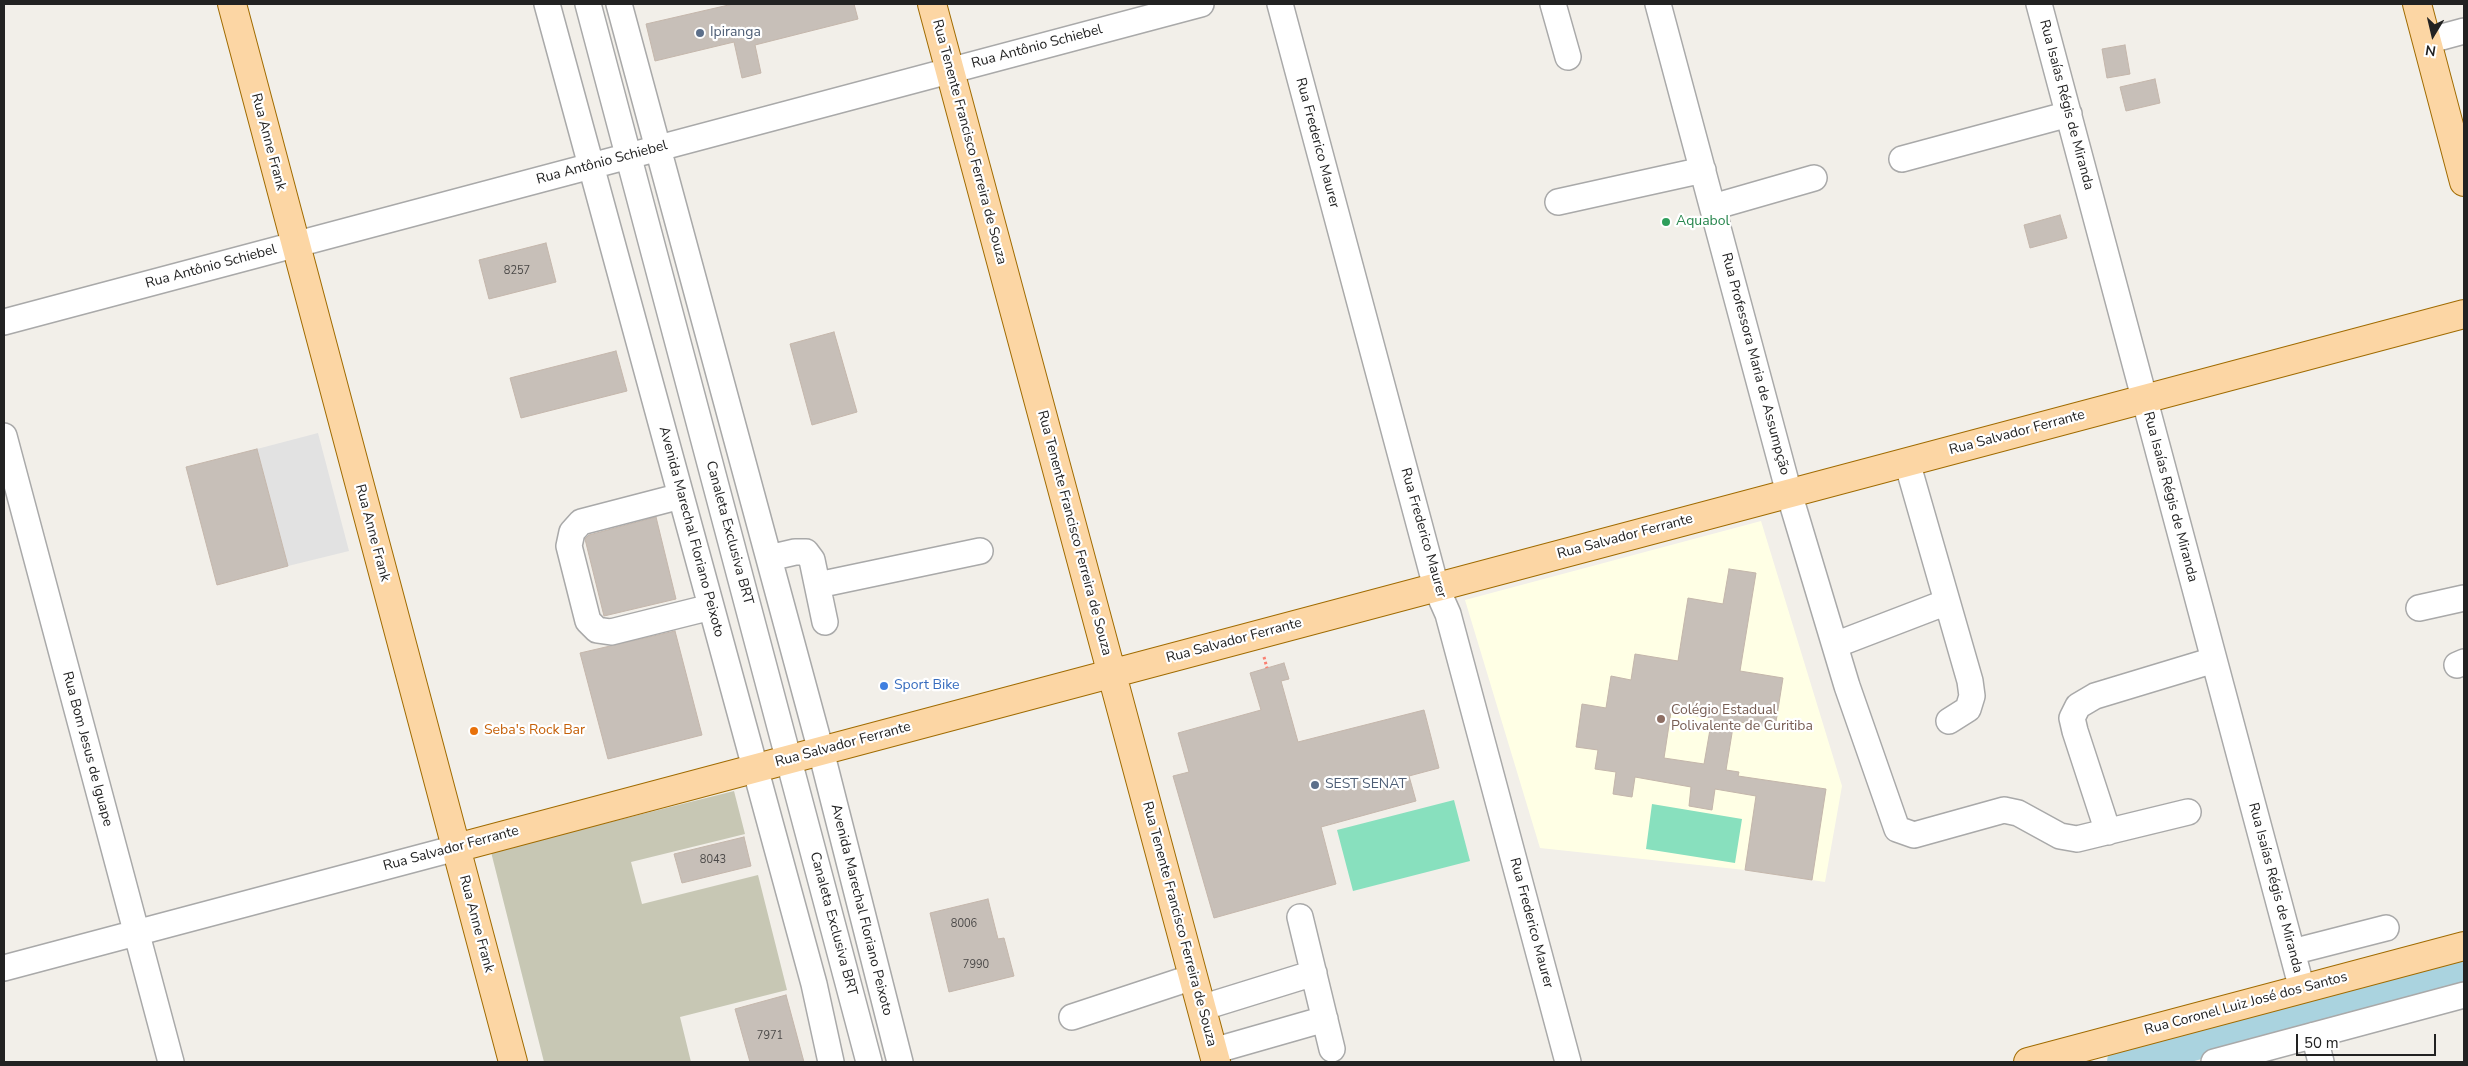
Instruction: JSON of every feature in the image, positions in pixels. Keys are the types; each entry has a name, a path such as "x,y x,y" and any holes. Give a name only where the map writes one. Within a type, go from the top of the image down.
{"main road":[{"name":"Rua Anne Frank","path":"232,4 513,1062"},
{"name":"Rua Tenente Francisco Ferreira de Souza","path":"932,4 1214,1057"},
{"path":"2417,4 2464,182"},
{"name":"Rua Salvador Ferrante","path":"456,848 2464,314"},
{"name":"Rua Coronel Luiz José dos Santos","path":"2028,1062 2464,946"}],"street":[{"name":"Avenida Marechal Floriano Peixoto","path":"547,4 814,984 831,1062"},
{"path":"554,30 561,4"},
{"name":"Canaleta Exclusiva BRT","path":"588,4 869,1062"},
{"name":"Avenida Marechal Floriano Peixoto","path":"619,4 660,148 821,751 900,1062"},
{"name":"Rua Antônio Schiebel","path":"4,322 1201,4"},
{"name":"Rua Frederico Maurer","path":"1280,4 1436,587 1448,614 1568,1062"},
{"path":"1553,4 1568,57"},
{"name":"Rua Professora Maria de Assumpção","path":"1658,4 1789,493 1847,686 1897,829 1914,835 2004,810 2018,813 2060,836 2077,839 2108,832"},
{"name":"Rua Isaías Régis de Miranda","path":"2039,4 2302,989"},
{"path":"2427,41 2464,31"},
{"path":"1902,159 2068,114"},
{"path":"1558,202 1703,170"},
{"path":"1713,207 1814,178"},
{"name":"Rua Bom Jesus de Iguape","path":"4,436 171,1062"},
{"path":"1907,462 1970,681 1972,696 1968,709 1949,721"},
{"path":"681,496 581,522 572,532 569,546 588,620 597,630 611,632 711,607"},
{"path":"818,585 980,551"},
{"path":"769,558 795,552 806,552 812,560 825,622"},
{"path":"2419,608 2464,598"},
{"path":"1835,645 1947,602"},
{"path":"2188,812 2108,832 2072,718 2078,706 2096,696 2214,660"},
{"name":"Rua Salvador Ferrante","path":"4,968 456,848"},
{"path":"1300,917 1332,1049"},
{"path":"2292,952 2386,928"},
{"path":"1201,1008 1314,973"},
{"path":"1072,1018 1193,977"},
{"path":"2214,1062 2464,995"},
{"path":"1214,1057 1325,1019"},
{"path":"2314,1035 2321,1062"}],"shaded area":[{"path":"318,433 349,551 288,566 257,449"},
{"name":"Colégio Estadual Polivalente de Curitiba","path":"1761,521 1842,786 1825,882 1745,870 1540,848 1465,600"},
{"path":"734,791 745,834 631,862 642,904 758,875 787,990 680,1017 691,1062 544,1062 491,852"}],"green space":[{"path":"1454,800 1470,861 1353,891 1337,830"},
{"path":"1652,804 1742,819 1735,863 1646,849"}],"building":[{"path":"733,4 854,4 858,19 755,45 761,73 742,78 734,42 655,61 646,24"},
{"path":"2125,45 2130,74 2107,78 2102,49"},
{"path":"2155,79 2160,103 2126,111 2120,87"},
{"path":"2060,215 2067,238 2030,248 2024,225"},
{"path":"546,243 556,282 489,299 479,260"},
{"path":"834,332 857,412 812,425 790,344"},
{"path":"616,351 627,391 521,418 510,378"},
{"path":"257,449 288,566 217,585 186,467"},
{"path":"656,517 676,599 604,616 585,539 589,535"},
{"path":"1729,569 1756,573 1740,671 1783,678 1775,728 1734,721 1726,770 1739,772 1738,776 1826,789 1812,880 1745,870 1756,796 1715,789 1712,810 1689,806 1691,787 1635,777 1632,797 1613,794 1616,772 1595,769 1598,750 1576,747 1582,704 1606,708 1611,676 1631,680 1635,654 1678,661 1688,598 1723,604","holes":["1671,712 1712,718 1704,764 1664,758"]},
{"path":"675,631 702,735 608,759 580,653"},
{"path":"1284,663 1289,679 1281,681 1298,742 1424,710 1439,768 1409,776 1416,801 1321,827 1336,884 1214,918 1173,776 1189,772 1178,733 1261,710 1250,673"},
{"path":"744,837 751,866 682,883 674,854"},
{"path":"988,899 998,939 1004,938 1014,976 949,992 930,913"},
{"path":"786,995 804,1062 750,1062 735,1009"}],"waterway":[{"path":"2124,1062 2464,972"}],"place":[{"name":"Ipiranga","path":"700,33"},
{"name":"Aquabol","path":"1666,222"},
{"name":"Sport Bike","path":"884,686"},
{"name":"Colégio Estadual Polivalente de Curitiba","path":"1661,719"},
{"name":"Seba's Rock Bar","path":"474,731"},
{"name":"SEST SENAT","path":"1315,785"}]}
